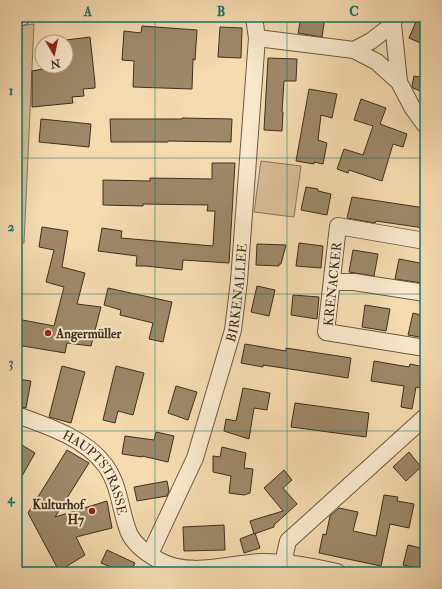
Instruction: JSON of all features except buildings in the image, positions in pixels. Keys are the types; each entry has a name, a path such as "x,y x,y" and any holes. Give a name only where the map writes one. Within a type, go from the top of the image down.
{"street":[{"path":"17,18 22,17"},
{"name":"BIRKENALLEE","path":"150,554 194,458 233,330 240,281 257,38 254,17"},
{"path":"354,50 372,41 394,20"},
{"path":"394,20 399,82"},
{"path":"257,38 354,50 377,62 399,82 412,107 425,125"},
{"name":"KRENACKER","path":"425,241 338,226 326,332 425,348"},
{"path":"332,282 354,282 425,293"},
{"name":"HAUPTSTRASSE","path":"17,415 54,429 75,439 96,454 106,466 114,482 130,533 136,543 161,561 173,566 191,569 260,562 287,568 304,565 336,572"},
{"path":"287,568 284,554 288,541 425,417"}],"shaded area":[{"path":"34,24 24,243 17,242 17,26"},
{"path":"261,161 301,166 294,217 254,212"}],"place":[{"name":"Angermüller","path":"48,333"},
{"name":"Kulturhof H7","path":"92,511"}]}
